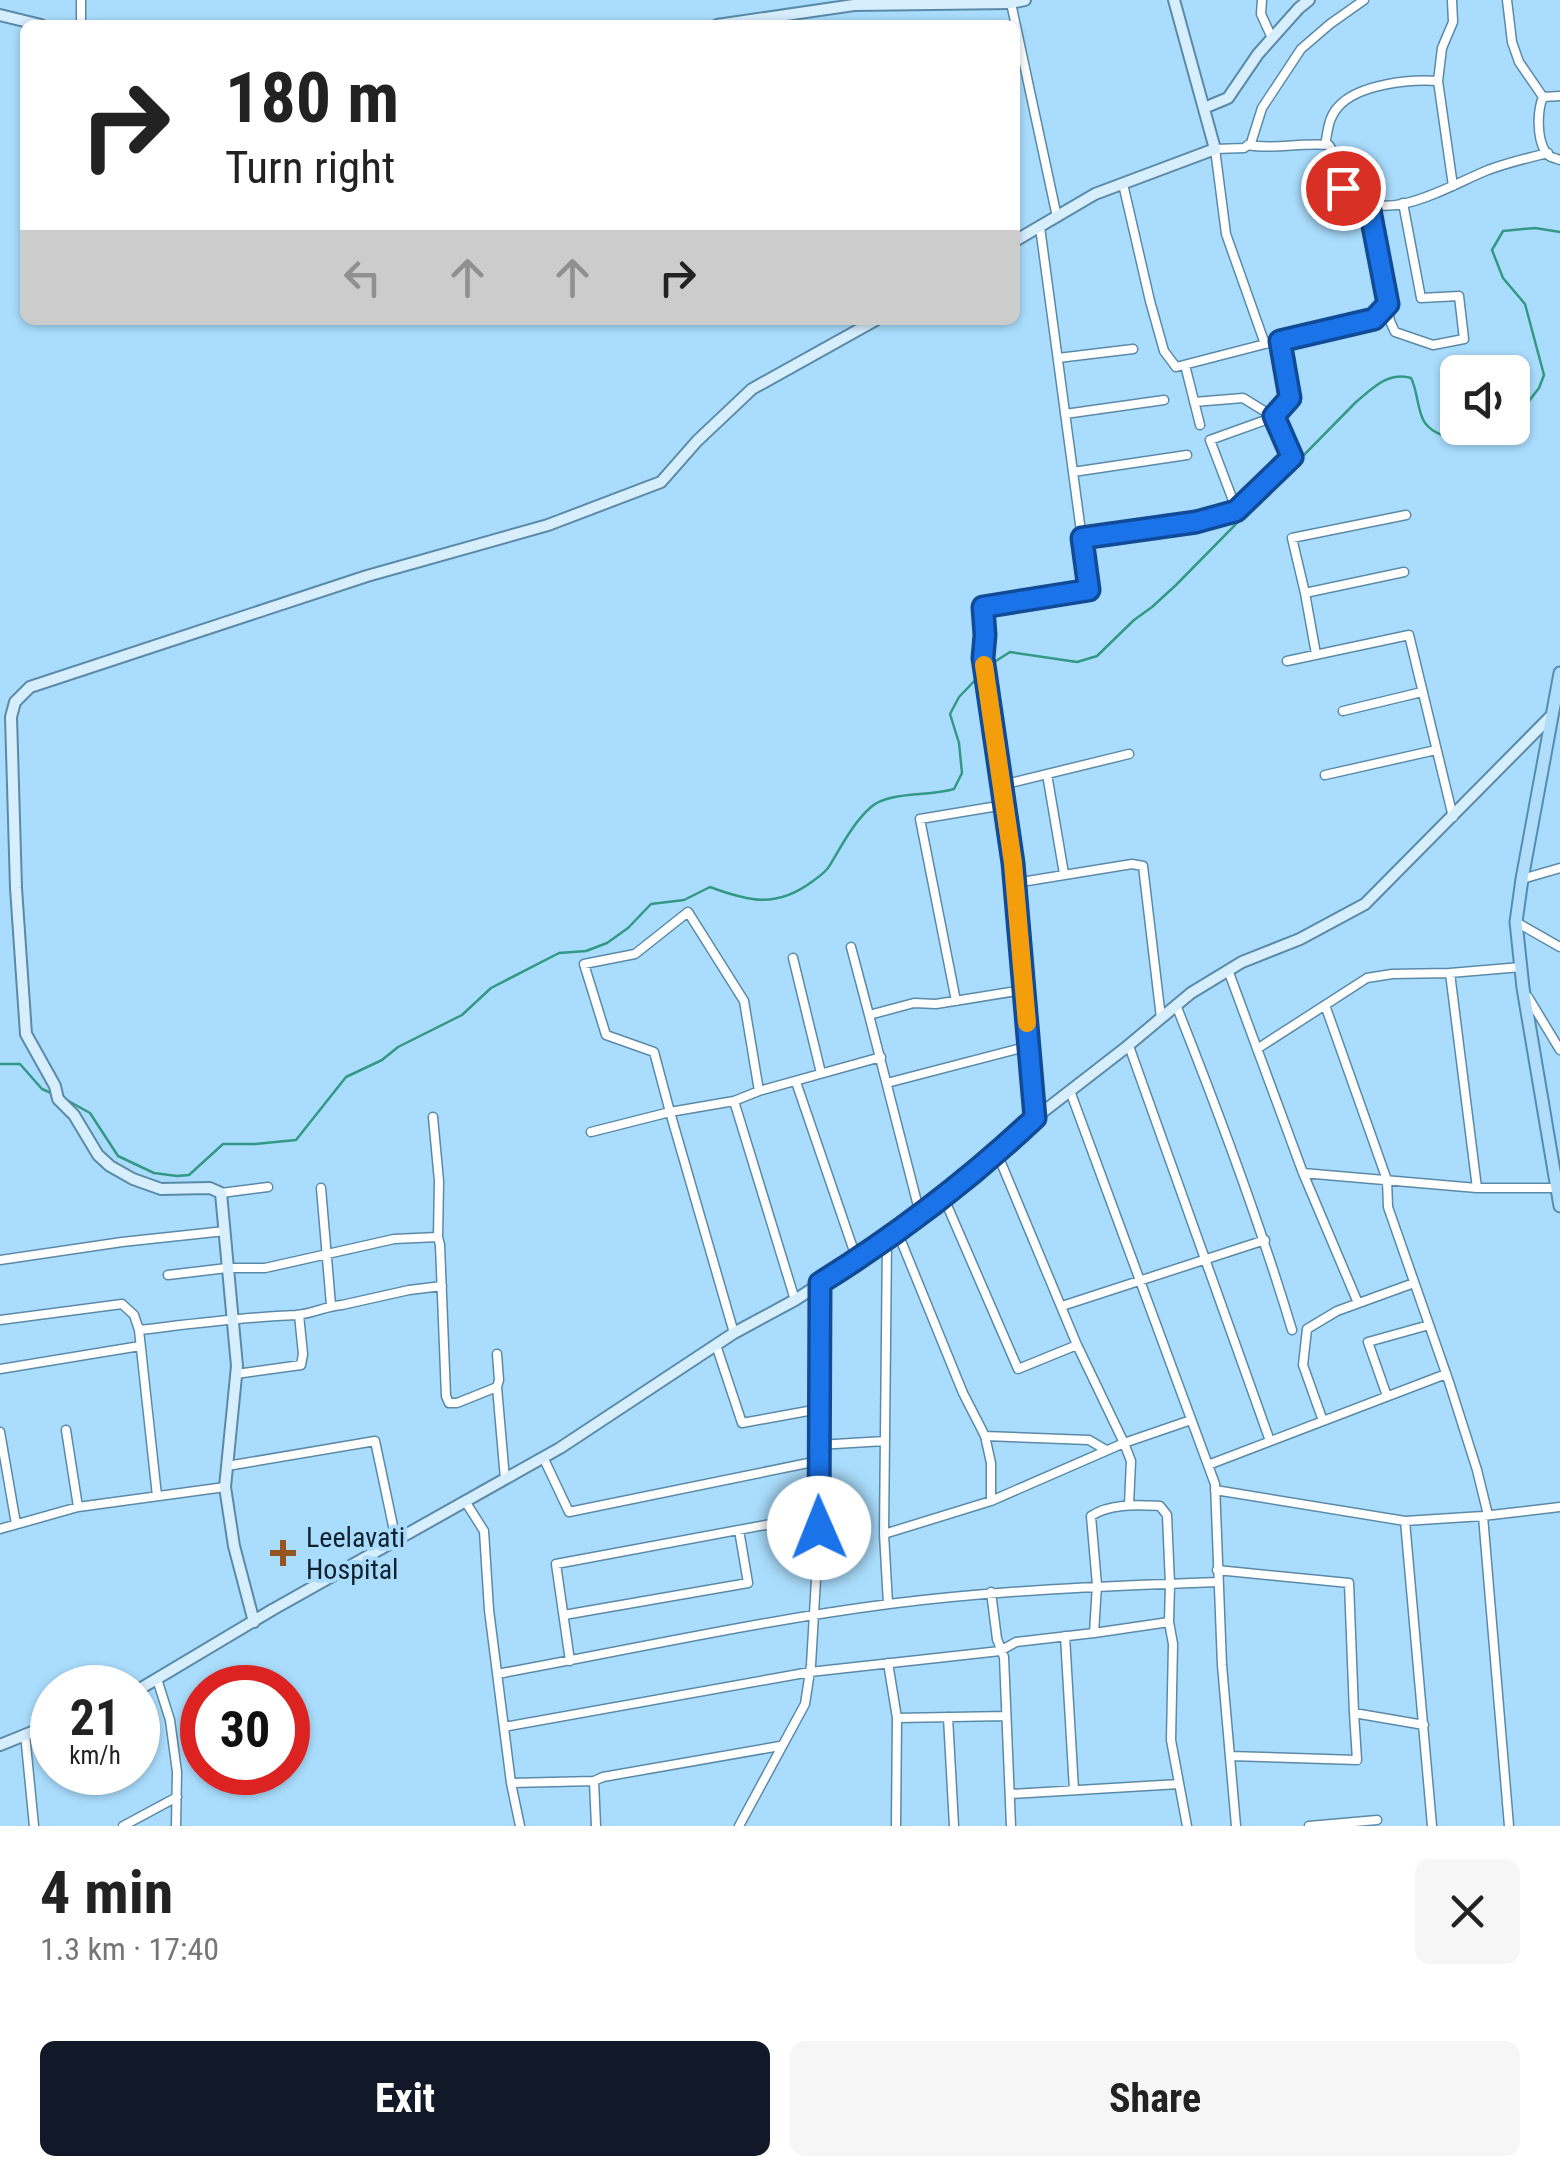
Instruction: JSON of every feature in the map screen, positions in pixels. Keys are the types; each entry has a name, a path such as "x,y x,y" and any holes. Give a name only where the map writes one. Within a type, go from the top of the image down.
{"main road":[{"path":"751,20 885,2 1026,0"},
{"path":"1020,238 1095,194 1215,149 1174,0"},
{"path":"1204,108 1228,98 1301,3"},
{"path":"254,1622 234,1546 224,1487 236,1374 221,1193 210,1188 162,1189 110,1166 58,1099 26,1034 6,726 16,702 30,687 367,576 548,525 661,482 697,440 752,389 867,325"},
{"path":"1560,673 1516,922 1523,988 1560,1206"},
{"path":"160,1677 543,1457 734,1333 858,1260 944,1196 1191,993 1242,962 1300,939 1365,904 1551,716"},
{"path":"0,1745 30,1732"}],"street":[{"path":"1262,0 1261,14 1272,38"},
{"path":"1265,344 1226,234 1215,149 1244,148 1251,142 1262,108 1300,48 1364,0"},
{"path":"1452,0 1453,22 1442,48 1438,81 1453,186"},
{"path":"1507,0 1512,42 1519,62 1542,98"},
{"path":"1012,3 1016,20"},
{"path":"1020,41 1057,216"},
{"path":"1326,145 1329,122 1336,108 1346,100 1385,84 1438,81"},
{"path":"1542,98 1560,96"},
{"path":"1542,98 1539,118 1544,149 1560,160"},
{"path":"1248,145 1329,145 1343,188 1369,205 1403,204 1431,196 1490,169 1548,154"},
{"path":"1123,184 1164,351 1176,367 1374,319 1388,304"},
{"path":"1369,205 1390,321 1396,332 1433,345 1464,339 1459,296 1421,298 1403,204"},
{"path":"1035,1118 1014,883 983,658 983,607 1089,590 1040,226"},
{"path":"1236,511 1210,440 1274,416 1290,398 1280,341"},
{"path":"1058,358 1133,349"},
{"path":"1185,365 1200,425"},
{"path":"1082,538 1196,522 1236,511 1292,457 1274,416 1243,398 1194,402"},
{"path":"1065,414 1164,400"},
{"path":"1073,472 1186,455"},
{"path":"1316,654 1292,538 1406,515"},
{"path":"1304,593 1404,572"},
{"path":"1287,661 1408,635 1453,817"},
{"path":"1343,710 1422,692"},
{"path":"1325,775 1436,750"},
{"path":"1002,785 1129,754"},
{"path":"1047,774 1064,874"},
{"path":"956,1001 920,818 1004,804"},
{"path":"1014,883 1132,864 1143,866 1161,1018"},
{"path":"1522,879 1560,868"},
{"path":"734,1333 654,1052 606,1035 584,964 634,954 688,912 744,1001 759,1091"},
{"path":"1516,922 1560,947"},
{"path":"851,947 920,1214"},
{"path":"793,958 821,1073"},
{"path":"1257,1049 1368,978 1520,968"},
{"path":"1228,970 1303,1173 1358,1303"},
{"path":"1450,973 1477,1188"},
{"path":"1523,988 1560,1050"},
{"path":"869,1015 914,1003 936,1004 1024,990"},
{"path":"1176,1005 1222,1119 1292,1330"},
{"path":"1324,1005 1387,1180 1388,1207 1477,1470 1486,1516 1509,1826"},
{"path":"887,1083 1029,1046"},
{"path":"1128,1046 1270,1441"},
{"path":"591,1132 734,1101 881,1057"},
{"path":"796,1082 858,1260"},
{"path":"1070,1091 1216,1490 1217,1570 1236,1826"},
{"path":"734,1101 795,1300"},
{"path":"433,1117 439,1181 446,1396 449,1403 457,1403 497,1387"},
{"path":"997,1153 1077,1345 1131,1461 1129,1505"},
{"path":"1303,1173 1477,1188 1556,1188"},
{"path":"221,1193 268,1188"},
{"path":"321,1188 331,1306"},
{"path":"944,1196 1018,1370 1077,1345"},
{"path":"0,1260 225,1231"},
{"path":"892,1235 984,1436 991,1463 991,1501"},
{"path":"888,1604 885,1441 892,1235"},
{"path":"168,1275 266,1268 394,1240 438,1237"},
{"path":"1062,1306 1265,1240"},
{"path":"738,1826 805,1704 810,1672 819,1515 820,1283"},
{"path":"1323,1421 1303,1365 1307,1329 1337,1311 1414,1283"},
{"path":"139,1330 299,1315 442,1286"},
{"path":"0,1320 122,1304 134,1315 139,1330 157,1496"},
{"path":"236,1374 301,1365 299,1315"},
{"path":"1388,1396 1368,1342 1429,1325"},
{"path":"0,1369 140,1346"},
{"path":"716,1346 742,1423 819,1408"},
{"path":"497,1354 505,1478"},
{"path":"1208,1465 1446,1374"},
{"path":"884,1534 991,1501 1106,1450 1192,1420"},
{"path":"66,1430 78,1507"},
{"path":"0,1432 3,1473 16,1524"},
{"path":"984,1436 1089,1440 1106,1450"},
{"path":"227,1466 375,1441 396,1540"},
{"path":"818,1444 885,1441"},
{"path":"543,1457 569,1512 818,1462"},
{"path":"0,1529 78,1507 224,1487"},
{"path":"1216,1490 1405,1521 1560,1507"},
{"path":"465,1501 484,1532 489,1610 520,1826"},
{"path":"1094,1632 1098,1585 1091,1516 1096,1511 1129,1505 1160,1506 1166,1515 1170,1584 1172,1740 1187,1826"},
{"path":"570,1661 556,1564 819,1515"},
{"path":"1405,1521 1432,1826"},
{"path":"564,1616 748,1584 739,1530"},
{"path":"1217,1570 1348,1583 1357,1760 1230,1756"},
{"path":"498,1674 888,1604 991,1592 1218,1582"},
{"path":"991,1592 1004,1657 1012,1826"},
{"path":"504,1727 810,1672 1000,1650 1016,1642 1168,1622"},
{"path":"1066,1636 1074,1790"},
{"path":"888,1663 897,1718 896,1826"},
{"path":"160,1688 170,1720 177,1772 176,1826"},
{"path":"1354,1713 1424,1725"},
{"path":"897,1718 1006,1716"},
{"path":"948,1717 954,1826"},
{"path":"25,1734 34,1826"},
{"path":"511,1783 594,1781 780,1746"},
{"path":"594,1781 596,1826"},
{"path":"1010,1794 1178,1784"},
{"path":"123,1826 177,1797"},
{"path":"1309,1826 1377,1820"}],"waterway":[{"path":"1530,400 1544,375 1525,304 1503,278 1492,250 1503,231 1535,228 1560,232"},
{"path":"988,666 1010,652 1077,662 1097,656 1176,585 1356,402 1388,379 1411,378 1422,418 1440,434"},
{"path":"63,1098 90,1113 118,1156 154,1173 189,1175 223,1144 296,1140 346,1077 462,1015 491,988 559,953 586,951 607,943 651,904 684,900 710,887 763,900 800,890 825,872 848,834 871,807 898,796 954,789 962,773 959,743 950,714 959,697 983,672"},
{"path":"0,1064 20,1064 42,1089 51,1093"}],"slow traffic":[{"path":"984,665 1013,863 1027,1023"}],"place":[{"name":"Leelavati Hospital","path":"283,1553"}],"route":[{"path":"819,1528 820,1283 944,1196 1035,1118 1013,863 983,658 983,607 1089,590 1082,538 1196,522 1236,511 1292,457 1274,416 1290,398 1280,341 1374,319 1388,304 1369,205 1343,188"}]}
